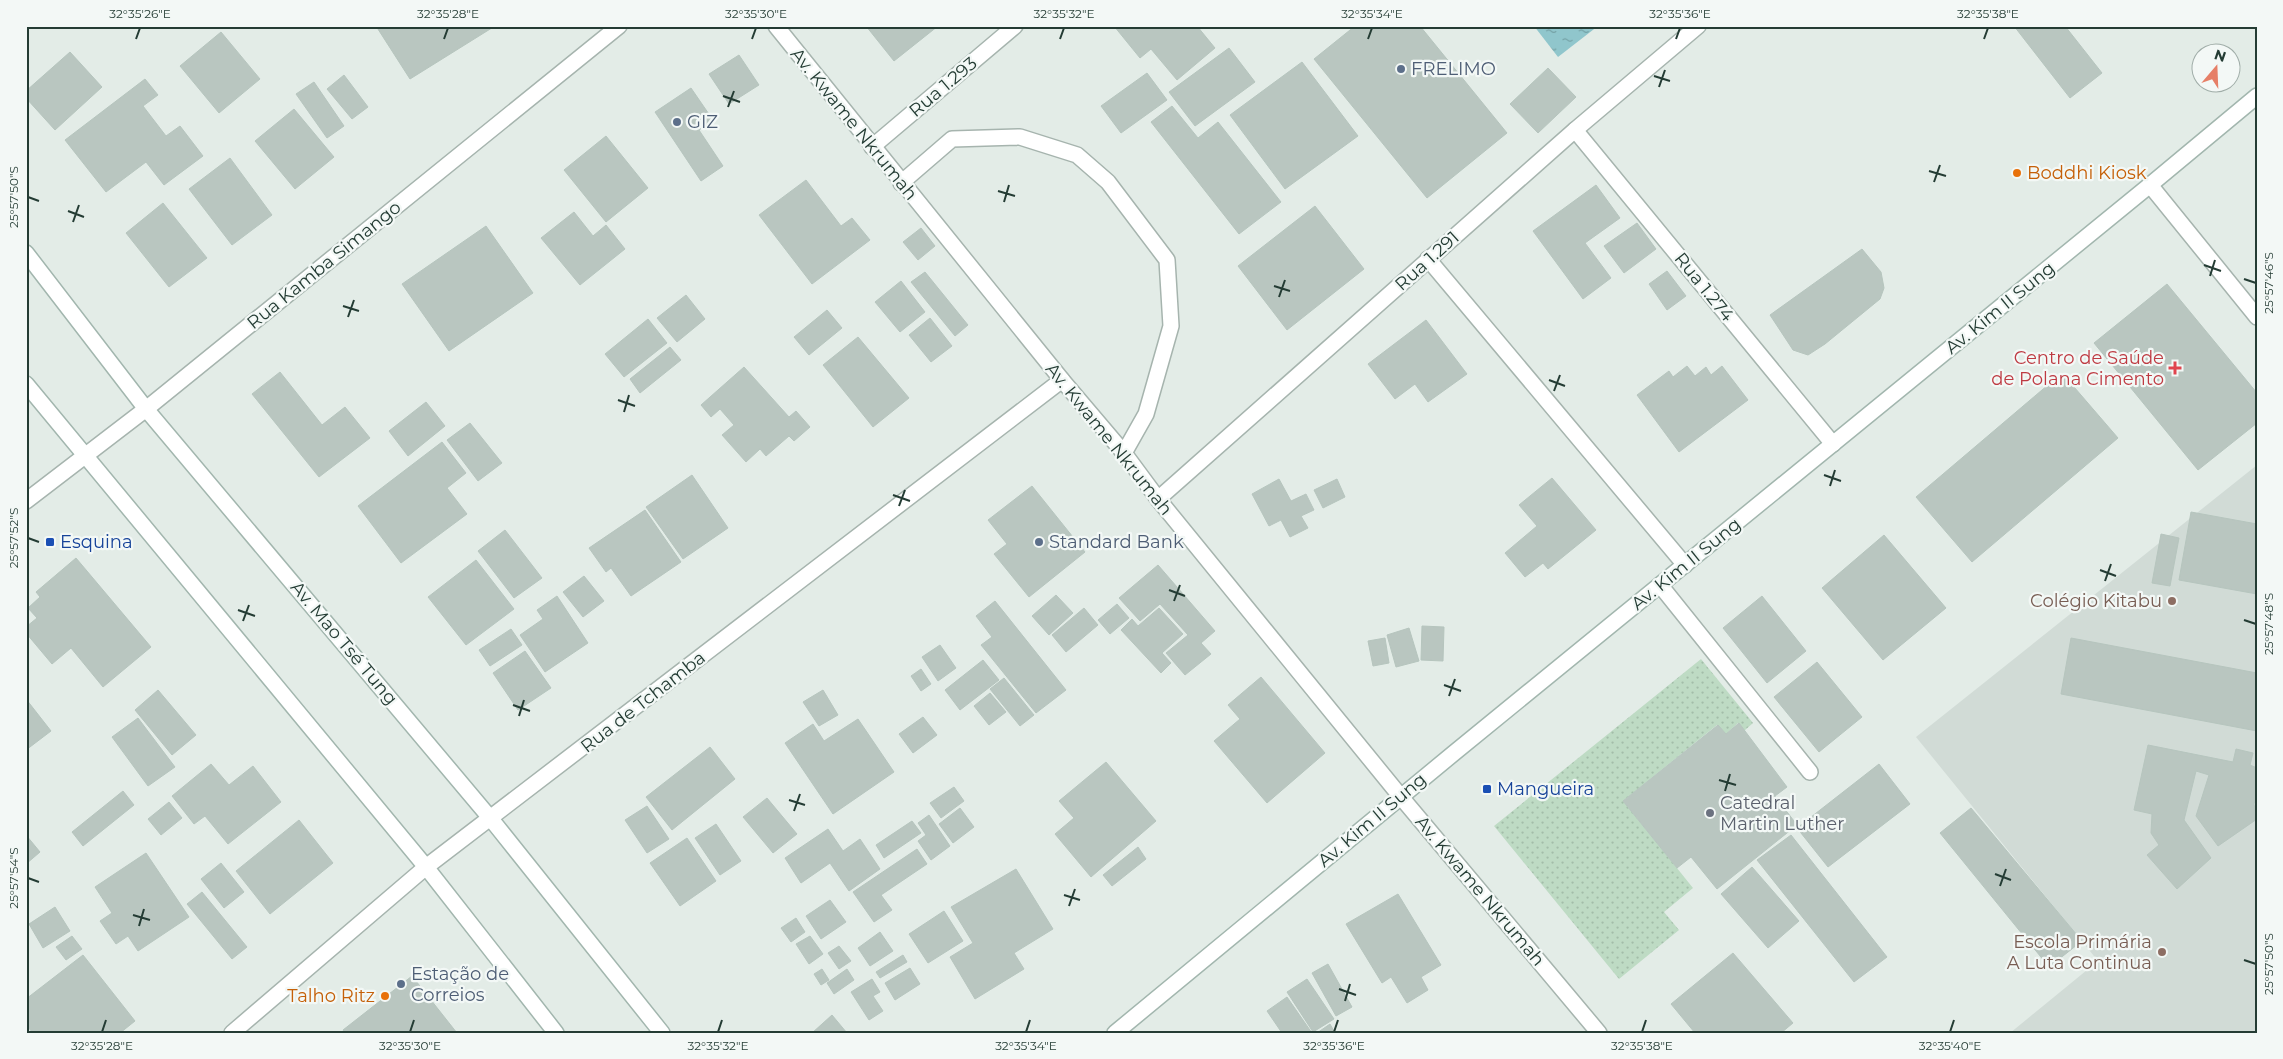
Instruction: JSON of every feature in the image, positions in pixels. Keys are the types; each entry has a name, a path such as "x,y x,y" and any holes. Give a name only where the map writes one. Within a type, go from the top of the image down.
{"street":[{"name":"Rua Kamba Simango","path":"26,501 146,409 619,26"},
{"name":"Av. Kwame Nkrumah","path":"776,26 901,183 1124,453 1158,499 1401,797 1599,1033"},
{"name":"Rua 1.293","path":"872,147 1015,26"},
{"name":"Rua 1.291","path":"1158,499 1575,130 1698,26"},
{"name":"Av. Kim II Sung","path":"1115,1033 2257,96"},
{"name":"Rua 1.274","path":"1575,130 1833,444"},
{"path":"901,183 952,139 1020,137 1077,155 1108,182 1167,260 1170,316 1169,335 1146,414 1124,453"},
{"path":"2150,185 2257,316"},
{"name":"Av. Mao Tsé Tung","path":"26,253 146,409 491,819 662,1033"},
{"path":"1428,260 1685,565"},
{"name":"Rua de Tchamba","path":"232,1033 426,867 1062,380"},
{"path":"26,384 426,867 556,1033"},
{"path":"1660,584 1810,772"}],"shaded area":[{"name":"Colégio Kitabu","path":"2257,465 2257,1033 2010,1033 2098,961 1916,737"}],"green space":[{"path":"1701,659 1753,723 1744,731 1738,723 1726,734 1717,725 1623,801 1693,888 1664,912 1679,930 1619,979 1494,826"}],"water":[{"path":"1534,26 1598,26 1558,57"}],"building":[{"path":"376,26 495,26 410,79"},
{"path":"866,26 938,26 894,61"},
{"path":"1114,26 1197,26 1215,48 1177,80 1151,49 1140,58"},
{"path":"1355,26 1390,26 1391,28 1394,26 1420,26 1507,133 1427,198 1314,59"},
{"path":"2014,26 2065,26 2102,73 2070,98"},
{"path":"221,32 260,79 219,113 180,66"},
{"path":"1229,48 1255,82 1195,126 1169,92"},
{"path":"70,52 102,87 55,130 26,98 26,91"},
{"path":"739,55 759,85 729,104 709,74"},
{"path":"1302,62 1358,136 1285,189 1230,115"},
{"path":"1548,68 1576,97 1538,133 1510,104"},
{"path":"1147,73 1167,100 1121,133 1101,106"},
{"path":"344,75 368,107 352,119 327,89"},
{"path":"145,79 158,95 143,106 166,136 180,126 203,156 164,185 146,162 106,192 65,140"},
{"path":"314,82 344,126 327,138 296,94"},
{"path":"691,88 713,120 699,130 723,166 701,181 655,112"},
{"path":"1172,106 1198,138 1218,122 1281,202 1239,234 1151,122"},
{"path":"294,109 334,157 295,189 255,141"},
{"path":"606,136 648,188 606,222 564,170"},
{"path":"230,158 272,215 232,245 189,189"},
{"path":"806,180 841,226 852,218 870,240 812,284 759,215"},
{"path":"1596,185 1620,218 1585,243 1611,278 1583,299 1533,231"},
{"path":"163,203 207,258 169,287 126,233"},
{"path":"1315,206 1364,269 1287,330 1238,266"},
{"path":"574,212 593,236 606,225 625,249 580,285 541,238"},
{"path":"1637,223 1656,249 1624,273 1604,246"},
{"path":"486,226 533,293 449,351 402,284"},
{"path":"921,228 935,246 918,260 903,242"},
{"path":"1862,249 1881,272 1884,288 1880,299 1825,344 1808,355 1793,350 1770,315"},
{"path":"1667,271 1686,296 1667,310 1649,284"},
{"path":"925,272 968,325 955,336 911,282"},
{"path":"901,281 925,312 900,332 875,302"},
{"name":"Centro de Saúde de Polana Cimento","path":"2167,284 2257,393 2257,423 2198,470 2094,343"},
{"path":"686,295 705,319 677,342 657,318"},
{"path":"827,310 842,328 809,355 794,337"},
{"path":"930,318 952,346 931,362 909,335"},
{"path":"648,319 667,343 624,377 605,354"},
{"path":"1426,320 1467,374 1428,402 1415,384 1395,399 1368,364"},
{"path":"858,337 909,398 873,427 823,365"},
{"path":"670,347 681,360 640,393 630,379"},
{"path":"1687,366 1695,376 1706,367 1711,375 1722,366 1748,400 1679,452 1637,395 1669,371 1673,377"},
{"path":"744,367 789,417 796,411 810,427 794,441 789,436 766,456 760,449 746,462 722,435 734,425 720,409 711,417 701,405"},
{"path":"280,372 322,425 345,407 370,438 319,477 252,394"},
{"path":"2062,373 2118,438 1972,562 1916,497"},
{"path":"426,402 445,426 408,456 389,431"},
{"path":"470,423 502,463 478,481 447,440"},
{"path":"442,442 466,473 447,488 467,514 401,563 358,506"},
{"path":"692,475 728,528 683,559 646,507"},
{"path":"1552,478 1596,530 1548,569 1543,563 1525,577 1505,553 1537,526 1519,505"},
{"path":"1279,479 1291,501 1306,494 1314,510 1301,516 1308,528 1290,537 1281,520 1269,526 1252,494"},
{"path":"1337,479 1345,497 1323,508 1314,490"},
{"path":"1032,486 1085,552 1029,597 994,554 1007,544 988,520"},
{"path":"645,510 681,562 631,596 611,568 606,572 589,548"},
{"path":"2191,512 2257,524 2257,594 2179,580"},
{"path":"505,530 542,578 514,598 478,551"},
{"path":"2161,534 2179,538 2170,586 2152,583"},
{"path":"1884,535 1946,608 1883,660 1822,588"},
{"path":"76,558 151,647 103,687 71,648 52,664 26,633 26,627 37,618 28,608 40,597 36,592"},
{"path":"476,560 514,609 466,645 428,597"},
{"path":"1158,565 1215,631 1201,643 1211,654 1185,675 1166,653 1188,635 1160,604 1140,621 1119,598"},
{"path":"584,576 604,601 583,617 563,592"},
{"path":"1056,595 1073,613 1049,635 1032,616"},
{"path":"557,596 588,643 545,672 520,635 543,619 537,610"},
{"path":"1762,596 1806,651 1767,683 1723,628"},
{"path":"995,601 1066,690 1036,713 981,645 992,637 976,616"},
{"path":"1117,604 1129,618 1110,634 1098,620"},
{"path":"1084,608 1098,625 1066,652 1052,635"},
{"path":"1159,608 1183,634 1162,653 1171,663 1161,673 1121,630 1132,619 1138,626"},
{"path":"1422,626 1444,627 1443,661 1421,660"},
{"path":"1409,628 1419,661 1396,667 1387,635"},
{"path":"511,629 522,645 490,666 479,650"},
{"path":"1385,638 1389,663 1373,666 1368,641"},
{"path":"2071,638 2257,673 2257,731 2061,694"},
{"path":"940,645 956,668 938,681 922,657"},
{"path":"525,651 551,688 518,710 493,673"},
{"path":"983,660 999,680 960,710 945,690"},
{"path":"1817,662 1862,717 1819,752 1774,697"},
{"path":"921,669 931,684 921,691 911,676"},
{"path":"1261,677 1325,753 1267,803 1214,741 1240,719 1228,705"},
{"path":"1004,678 1034,715 1020,726 990,689"},
{"path":"158,690 196,735 172,755 135,710"},
{"path":"823,690 838,715 819,726 803,702"},
{"path":"990,693 1006,712 989,725 974,706"},
{"path":"26,699 51,731 26,750"},
{"path":"923,717 937,735 913,753 899,734"},
{"path":"138,718 175,767 148,786 112,737"},
{"path":"858,719 894,772 833,814 785,743 813,724 824,741"},
{"name":"Catedral Martin Luther","path":"1739,723 1787,787 1775,796 1797,825 1717,889 1691,857 1677,868 1623,801 1718,725 1726,734"},
{"path":"2148,745 2233,762 2236,749 2253,753 2250,765 2257,768 2257,795 2254,804 2257,819 2218,846 2196,816 2209,775 2196,771 2184,820 2211,858 2177,889 2147,855 2159,845 2151,833 2152,814 2134,810"},
{"path":"710,747 735,779 672,830 646,797"},
{"path":"1106,762 1156,821 1091,877 1055,834 1074,818 1059,801"},
{"path":"211,764 229,785 253,766 281,802 228,844 205,816 194,824 172,796"},
{"path":"1879,764 1910,804 1828,867 1797,828"},
{"path":"954,787 964,801 941,818 930,803"},
{"path":"123,791 134,805 83,846 72,832"},
{"path":"767,798 797,834 773,853 743,817"},
{"path":"169,802 182,818 161,835 148,819"},
{"path":"647,806 669,839 647,853 625,820"},
{"path":"960,808 974,827 953,843 939,824"},
{"path":"1971,808 2082,941 2049,967 1940,833"},
{"path":"929,815 950,846 931,860 918,841 926,835 918,823"},
{"path":"299,820 333,863 270,914 236,871"},
{"path":"912,821 921,833 884,858 876,845"},
{"path":"716,824 741,861 720,875 695,838"},
{"path":"828,829 843,851 860,839 880,869 849,891 830,863 801,883 785,858"},
{"path":"26,835 40,852 26,864"},
{"path":"1791,835 1887,957 1854,982 1757,860"},
{"path":"687,838 716,881 680,906 650,863"},
{"path":"1138,847 1146,859 1112,886 1103,875"},
{"path":"917,849 927,864 881,895 892,910 874,922 853,892"},
{"path":"146,853 189,917 138,951 128,936 116,944 100,921 112,913 95,887"},
{"path":"221,863 244,892 224,908 201,879"},
{"path":"1752,867 1799,921 1768,948 1721,894"},
{"path":"1016,869 1053,929 1014,953 1024,969 975,999 950,957 973,943 951,907"},
{"path":"202,892 247,947 232,959 187,904"},
{"path":"1398,894 1441,965 1421,977 1428,990 1407,1003 1391,977 1382,983 1346,924"},
{"path":"830,900 846,922 821,939 806,916"},
{"path":"55,907 70,931 43,948 29,924"},
{"path":"944,911 963,941 928,963 909,934"},
{"path":"796,918 805,932 791,942 781,928"},
{"path":"880,932 893,951 870,966 858,948"},
{"path":"72,936 82,949 66,960 56,947"},
{"path":"810,936 823,954 809,964 796,944"},
{"path":"839,946 851,961 839,969 828,953"},
{"path":"1733,953 1793,1023 1781,1033 1695,1033 1671,1004"},
{"path":"83,955 135,1021 120,1033 33,1033 26,1025 26,999"},
{"path":"903,955 907,962 880,978 876,972"},
{"path":"1328,964 1352,1007 1336,1016 1312,973"},
{"path":"910,968 920,984 895,1000 885,983"},
{"path":"822,969 829,980 821,985 814,974"},
{"path":"847,969 854,980 834,994 827,983"},
{"path":"412,976 457,1033 345,1033 343,1030"},
{"path":"872,979 880,992 873,996 883,1011 869,1020 851,992"},
{"path":"1307,979 1334,1019 1313,1032 1287,992"},
{"path":"1287,997 1312,1033 1282,1033 1267,1011"},
{"path":"832,1015 847,1033 812,1033"},
{"path":"1330,1024 1335,1033 1317,1033"}],"place":[{"name":"FRELIMO","path":"1401,69"},
{"name":"GIZ","path":"677,122"},
{"name":"Boddhi Kiosk","path":"2017,173"},
{"name":"Centro de Saúde de Polana Cimento","path":"2175,368"},
{"name":"Esquina","path":"50,542"},
{"name":"Standard Bank","path":"1039,542"},
{"name":"Colégio Kitabu","path":"2172,601"},
{"name":"Mangueira","path":"1487,789"},
{"name":"Catedral Martin Luther","path":"1710,813"},
{"name":"Escola Primária A Luta Continua","path":"2162,952"},
{"name":"Estação de Correios","path":"401,984"},
{"name":"Talho Ritz","path":"385,996"}]}
